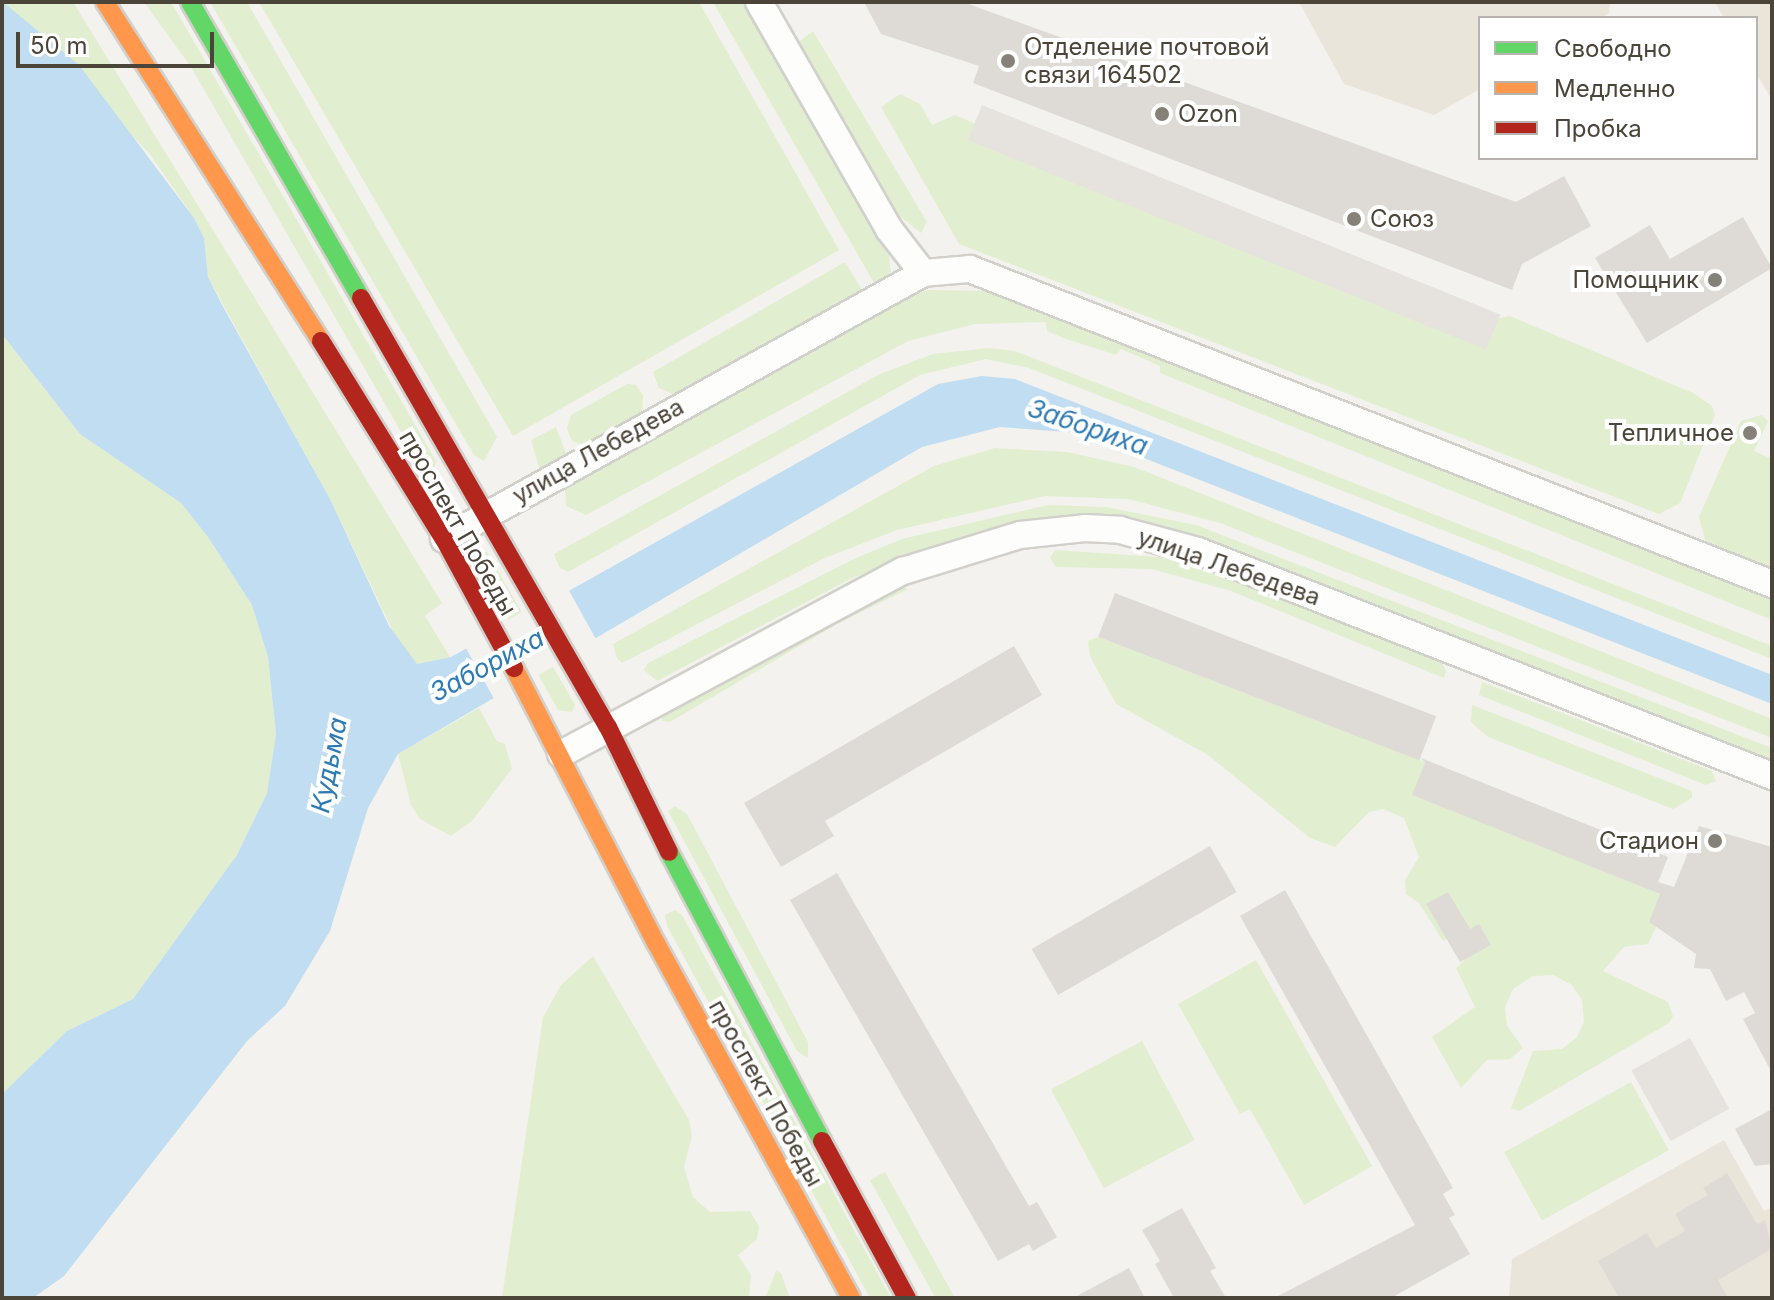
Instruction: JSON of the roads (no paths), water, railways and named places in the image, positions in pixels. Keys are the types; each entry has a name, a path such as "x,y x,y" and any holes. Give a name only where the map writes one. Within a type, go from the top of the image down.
{"main road":[{"name":"проспект Победы","path":"105,2 176,107 444,539 561,754 639,909 851,1298"},
{"name":"проспект Победы","path":"190,2 608,727 685,886 907,1298"},
{"path":"663,874 685,886"},
{"path":"639,909 642,884"}],"street":[{"path":"759,2 889,229 923,273"},
{"name":"улица Лебедева","path":"444,539 923,273 970,269 1772,584"},
{"name":"улица Лебедева","path":"561,754 903,571 1020,535 1085,528 1120,530 1198,551 1772,776"}],"water":[{"path":"3,2 79,65 194,218 204,238 208,277 221,303 330,499 389,626 417,664 451,657 938,384 982,376 1015,379 1772,675 1772,704 1080,433 1000,427 922,447 398,754 368,808 330,931 285,1006 247,1041 64,1276 33,1298 2,1298 2,1094 67,1031 133,999 237,855 267,793 276,734 268,657 252,605 208,537 181,503 80,434 2,334"}],"place":[{"name":"Отделение почтовой связи 164502","path":"1008,61"},
{"name":"Ozon","path":"1162,114"},
{"name":"Союз","path":"1354,219"},
{"name":"Помощник","path":"1715,280"},
{"name":"Тепличное","path":"1750,433"},
{"name":"Стадион","path":"1715,841"}],"water label":[{"name":"Забориха","path":"1088,427"},
{"name":"Забориха","path":"487,665"},
{"name":"Кудьма","path":"329,765"}]}
